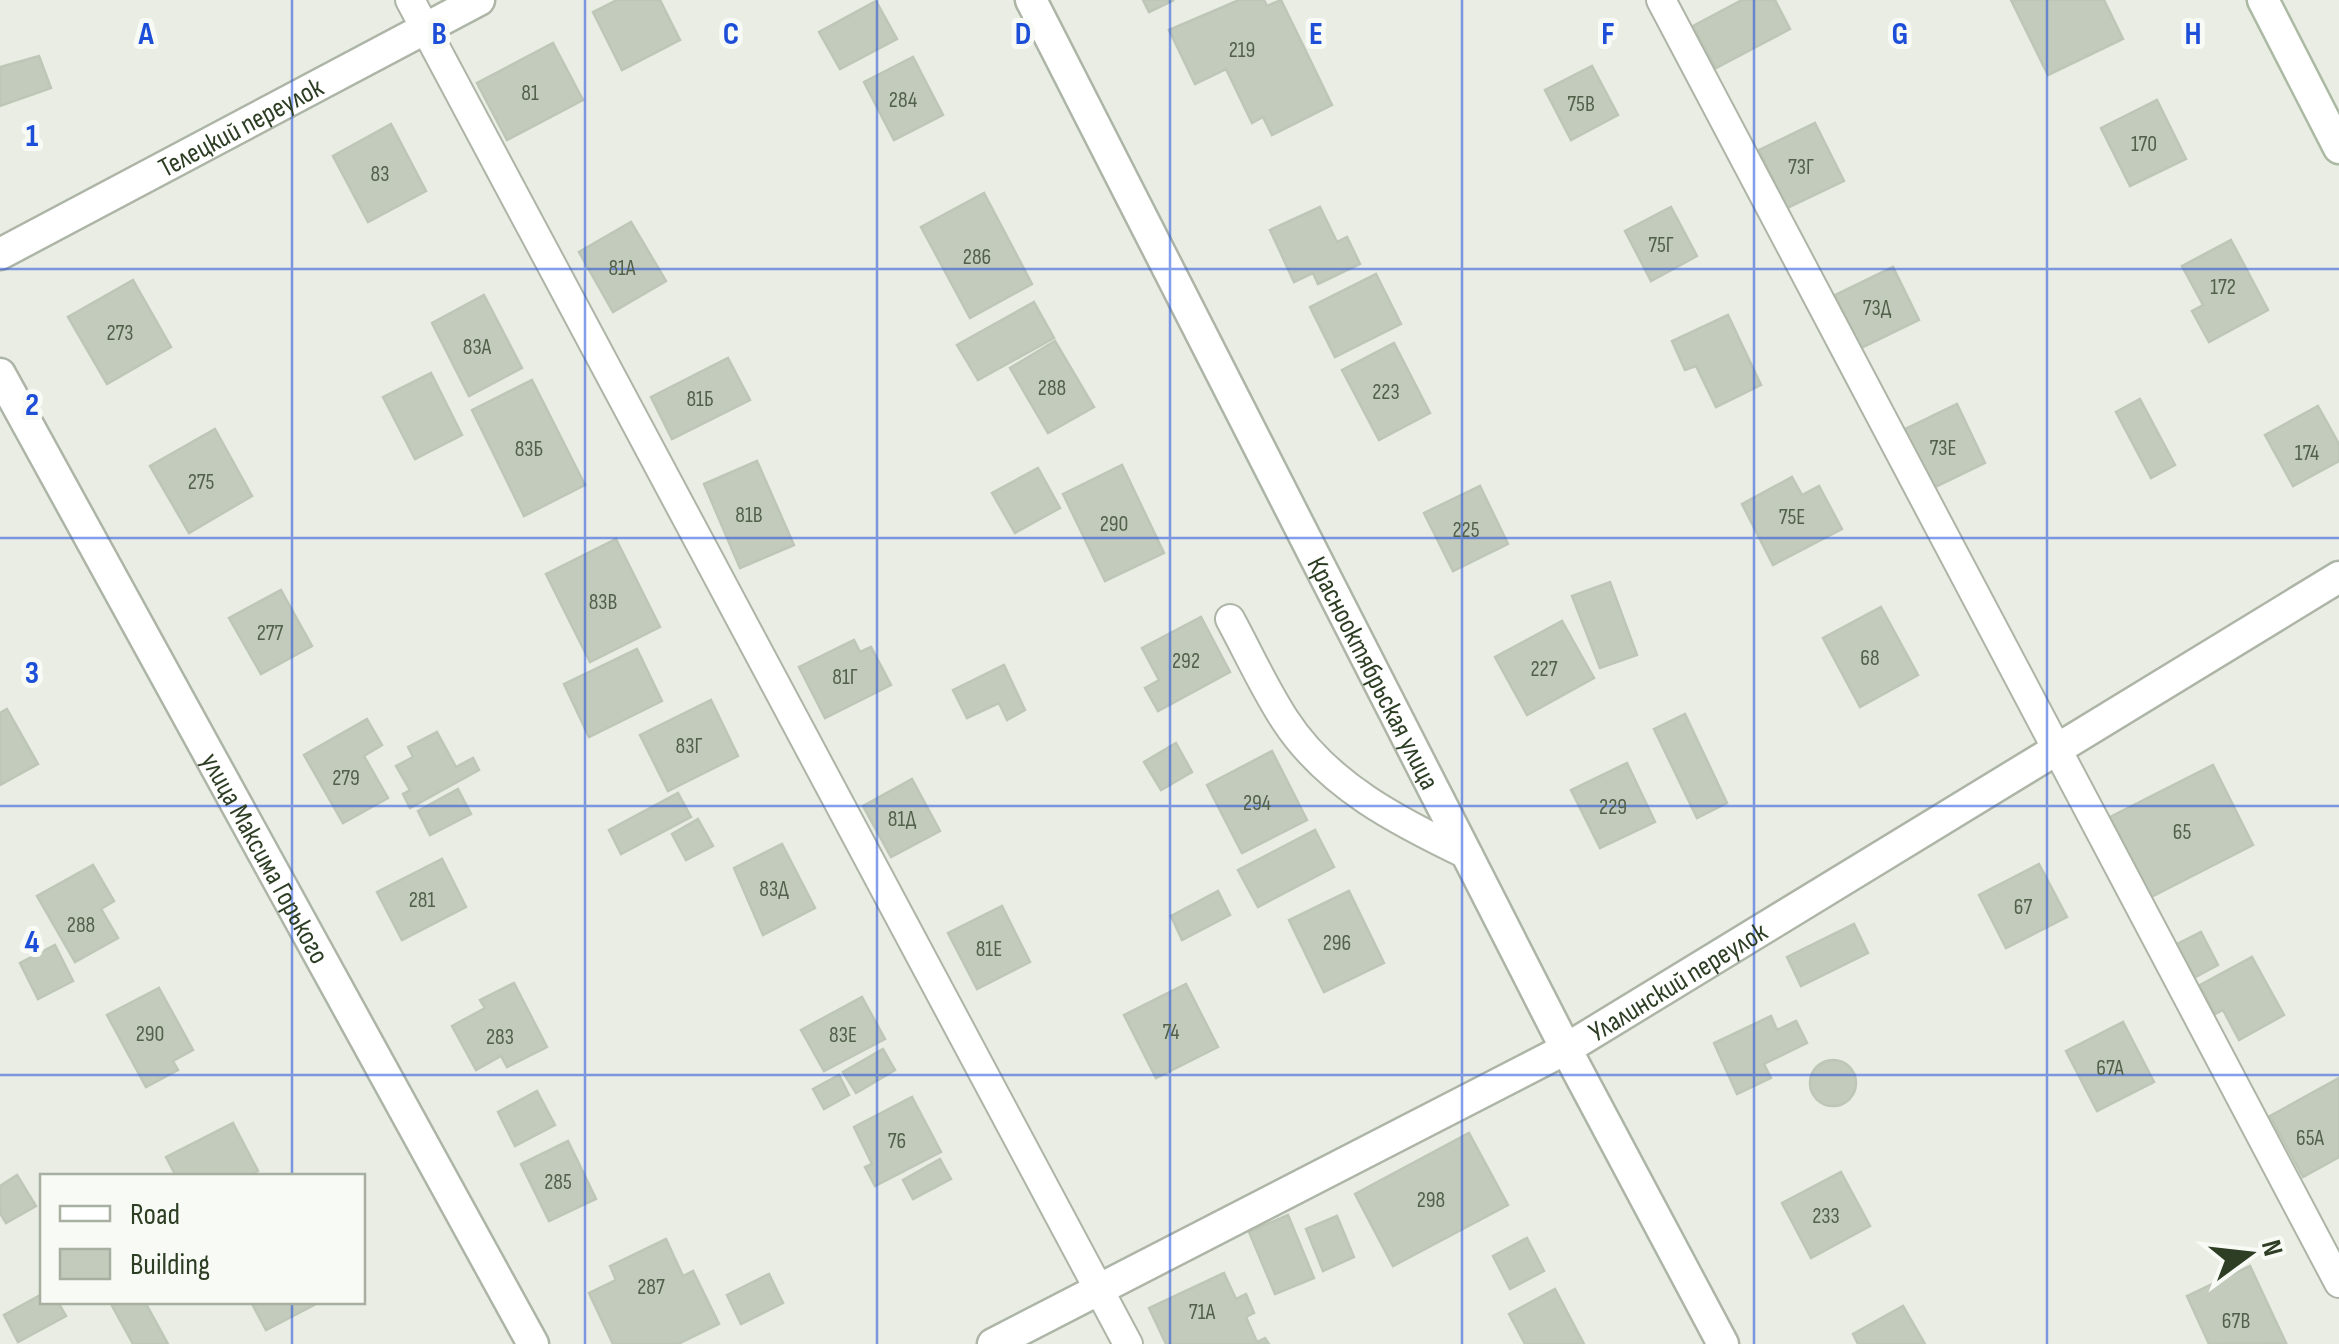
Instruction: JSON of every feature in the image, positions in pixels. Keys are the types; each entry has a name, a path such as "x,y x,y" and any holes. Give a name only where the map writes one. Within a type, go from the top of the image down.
{"street":[{"name":"Телецкий переулок","path":"0,254 479,0"},
{"name":"Краснооктябрьская улица","path":"1030,0 1566,1048 1723,1344"},
{"path":"2263,0 2339,148"},
{"name":"улица Максима Горького","path":"0,374 533,1344"},
{"name":"Улалинский переулок","path":"993,1344 1566,1048 2339,577"}],"lane":[{"path":"410,0 1128,1344"},
{"path":"1661,0 2339,1284"},
{"path":"1230,619 1285,720 1308,750 1342,783 1398,822 1468,855"}],"building":[{"path":"617,0 660,0 680,40 622,70 593,12"},
{"path":"1143,0 1174,0 1149,12"},
{"path":"1239,0 1264,0 1267,6 1281,0 1332,105 1272,135 1263,117 1252,123 1226,69 1195,84 1169,30"},
{"path":"1742,0 1775,0 1790,29 1716,68 1693,26"},
{"path":"2011,0 2104,0 2123,39 2048,75"},
{"path":"876,1 897,39 840,69 819,32"},
{"path":"553,43 583,100 507,140 477,83"},
{"path":"39,56 51,88 0,106 0,67"},
{"path":"913,57 943,115 894,140 864,82"},
{"path":"1592,66 1618,115 1571,140 1545,90"},
{"path":"2157,100 2186,159 2130,186 2101,128"},
{"path":"1815,123 1844,181 1787,208 1759,150"},
{"path":"391,124 426,191 368,222 333,156"},
{"path":"984,193 1032,284 970,318 921,227"},
{"path":"1320,207 1337,242 1347,237 1360,264 1318,284 1313,273 1294,282 1270,230"},
{"path":"1671,207 1697,256 1651,281 1625,231"},
{"path":"631,222 666,281 613,312 579,252"},
{"path":"2231,240 2268,310 2209,342 2192,311 2203,305 2182,266"},
{"path":"1893,267 1919,320 1861,348 1835,295"},
{"path":"1376,274 1401,324 1335,357 1310,307"},
{"path":"133,280 171,347 107,384 68,317"},
{"path":"484,295 522,368 469,396 432,323"},
{"path":"1034,302 1054,338 978,380 957,345"},
{"path":"1728,315 1761,385 1716,407 1696,366 1685,370 1672,341"},
{"path":"1055,341 1094,407 1048,433 1010,368"},
{"path":"1394,343 1430,413 1379,440 1342,370"},
{"path":"728,358 750,400 672,439 651,397"},
{"path":"431,373 462,435 415,459 383,397"},
{"path":"532,380 585,485 524,516 472,410"},
{"path":"2140,399 2175,465 2151,478 2116,412"},
{"path":"1957,404 1985,463 1929,490 1901,431"},
{"path":"2318,406 2339,444 2339,461 2293,486 2265,435"},
{"path":"215,429 252,496 189,533 150,466"},
{"path":"757,461 794,545 740,568 704,484"},
{"path":"1122,465 1164,553 1105,581 1063,494"},
{"path":"1038,468 1060,508 1015,533 992,493"},
{"path":"1792,477 1802,495 1819,486 1842,529 1773,565 1742,504"},
{"path":"1480,486 1508,544 1453,571 1424,513"},
{"path":"616,539 660,627 590,662 546,574"},
{"path":"1610,582 1637,655 1600,668 1572,596"},
{"path":"281,590 312,646 261,674 229,618"},
{"path":"1881,607 1918,675 1860,707 1823,638"},
{"path":"1201,617 1230,672 1158,711 1145,688 1159,680 1142,648"},
{"path":"1562,621 1594,678 1527,715 1495,657"},
{"path":"854,640 860,652 871,647 891,685 825,718 799,667"},
{"path":"637,649 662,701 589,737 564,684"},
{"path":"1004,665 1025,710 1007,720 999,703 967,718 953,690"},
{"path":"711,700 738,756 668,791 640,735"},
{"path":"7,709 38,764 0,785 0,713"},
{"path":"1685,714 1727,803 1697,818 1654,729"},
{"path":"367,719 382,745 364,756 388,798 343,823 304,755"},
{"path":"437,732 456,767 473,758 479,770 410,808 403,794 410,790 396,766 413,757 408,747"},
{"path":"1176,743 1192,772 1161,790 1144,762"},
{"path":"1272,751 1307,820 1242,853 1207,785"},
{"path":"1627,763 1655,822 1600,848 1571,790"},
{"path":"2213,765 2253,845 2151,897 2110,817"},
{"path":"912,779 940,831 891,857 863,806"},
{"path":"458,789 471,814 430,835 418,811"},
{"path":"678,793 691,817 621,854 609,830"},
{"path":"698,819 713,846 686,860 672,834"},
{"path":"1315,830 1334,867 1258,907 1238,870"},
{"path":"782,844 815,908 763,935 734,868"},
{"path":"442,859 466,907 402,940 377,892"},
{"path":"2039,864 2067,917 2006,948 1979,895"},
{"path":"93,865 114,901 101,909 118,938 75,962 37,896"},
{"path":"1218,891 1230,915 1182,940 1171,916"},
{"path":"1349,891 1384,963 1324,992 1289,920"},
{"path":"1002,906 1030,962 977,989 948,933"},
{"path":"1854,924 1868,953 1801,986 1787,957"},
{"path":"2201,932 2218,965 2188,981 2171,947"},
{"path":"55,945 73,981 38,999 20,963"},
{"path":"2252,957 2284,1015 2239,1040 2223,1010 2215,1014 2200,985"},
{"path":"514,983 547,1047 507,1067 501,1056 476,1070 452,1026 485,1008 480,1000"},
{"path":"1186,984 1218,1047 1156,1078 1124,1015"},
{"path":"159,988 193,1050 173,1061 178,1070 146,1087 107,1015"},
{"path":"862,997 885,1039 824,1071 801,1030"},
{"path":"1771,1016 1777,1030 1796,1021 1807,1043 1764,1064 1771,1078 1737,1094 1714,1043"},
{"path":"2123,1022 2154,1082 2097,1111 2066,1051"},
{"path":"883,1049 895,1070 856,1093 843,1072"},
{"path":"1833,1060 1849,1067 1856,1083 1849,1099 1833,1106 1817,1099 1810,1083 1817,1067"},
{"path":"839,1075 849,1095 824,1109 813,1089"},
{"path":"2339,1078 2339,1157 2303,1177 2270,1116"},
{"path":"537,1091 555,1125 515,1146 498,1112"},
{"path":"912,1097 941,1152 875,1186 865,1167 872,1164 854,1127"},
{"path":"233,1123 258,1171 175,1174 166,1157"},
{"path":"1469,1133 1508,1205 1393,1266 1355,1194"},
{"path":"568,1141 596,1199 549,1221 521,1164"},
{"path":"940,1159 951,1179 913,1199 903,1180"},
{"path":"1841,1172 1870,1226 1811,1258 1782,1203"},
{"path":"17,1175 36,1206 6,1223 0,1213 0,1186"},
{"path":"1288,1215 1314,1278 1275,1294 1249,1232"},
{"path":"1337,1216 1354,1257 1323,1271 1306,1229"},
{"path":"1527,1238 1544,1271 1510,1289 1493,1256"},
{"path":"666,1239 683,1276 693,1271 719,1324 678,1344 613,1344 589,1293 616,1280 610,1266"},
{"path":"2250,1266 2286,1343 2209,1344 2187,1296"},
{"path":"1224,1273 1236,1299 1246,1294 1254,1313 1246,1317 1257,1342 1265,1338 1269,1344 1166,1344 1149,1308"},
{"path":"769,1274 783,1303 741,1324 727,1295"},
{"path":"1555,1289 1584,1344 1525,1344 1509,1314"},
{"path":"40,1295 40,1304 59,1304 66,1316 18,1342 4,1315"},
{"path":"111,1304 146,1304 168,1344 133,1344"},
{"path":"252,1304 316,1304 266,1330"},
{"path":"1903,1306 1925,1344 1858,1344 1853,1334"}]}
